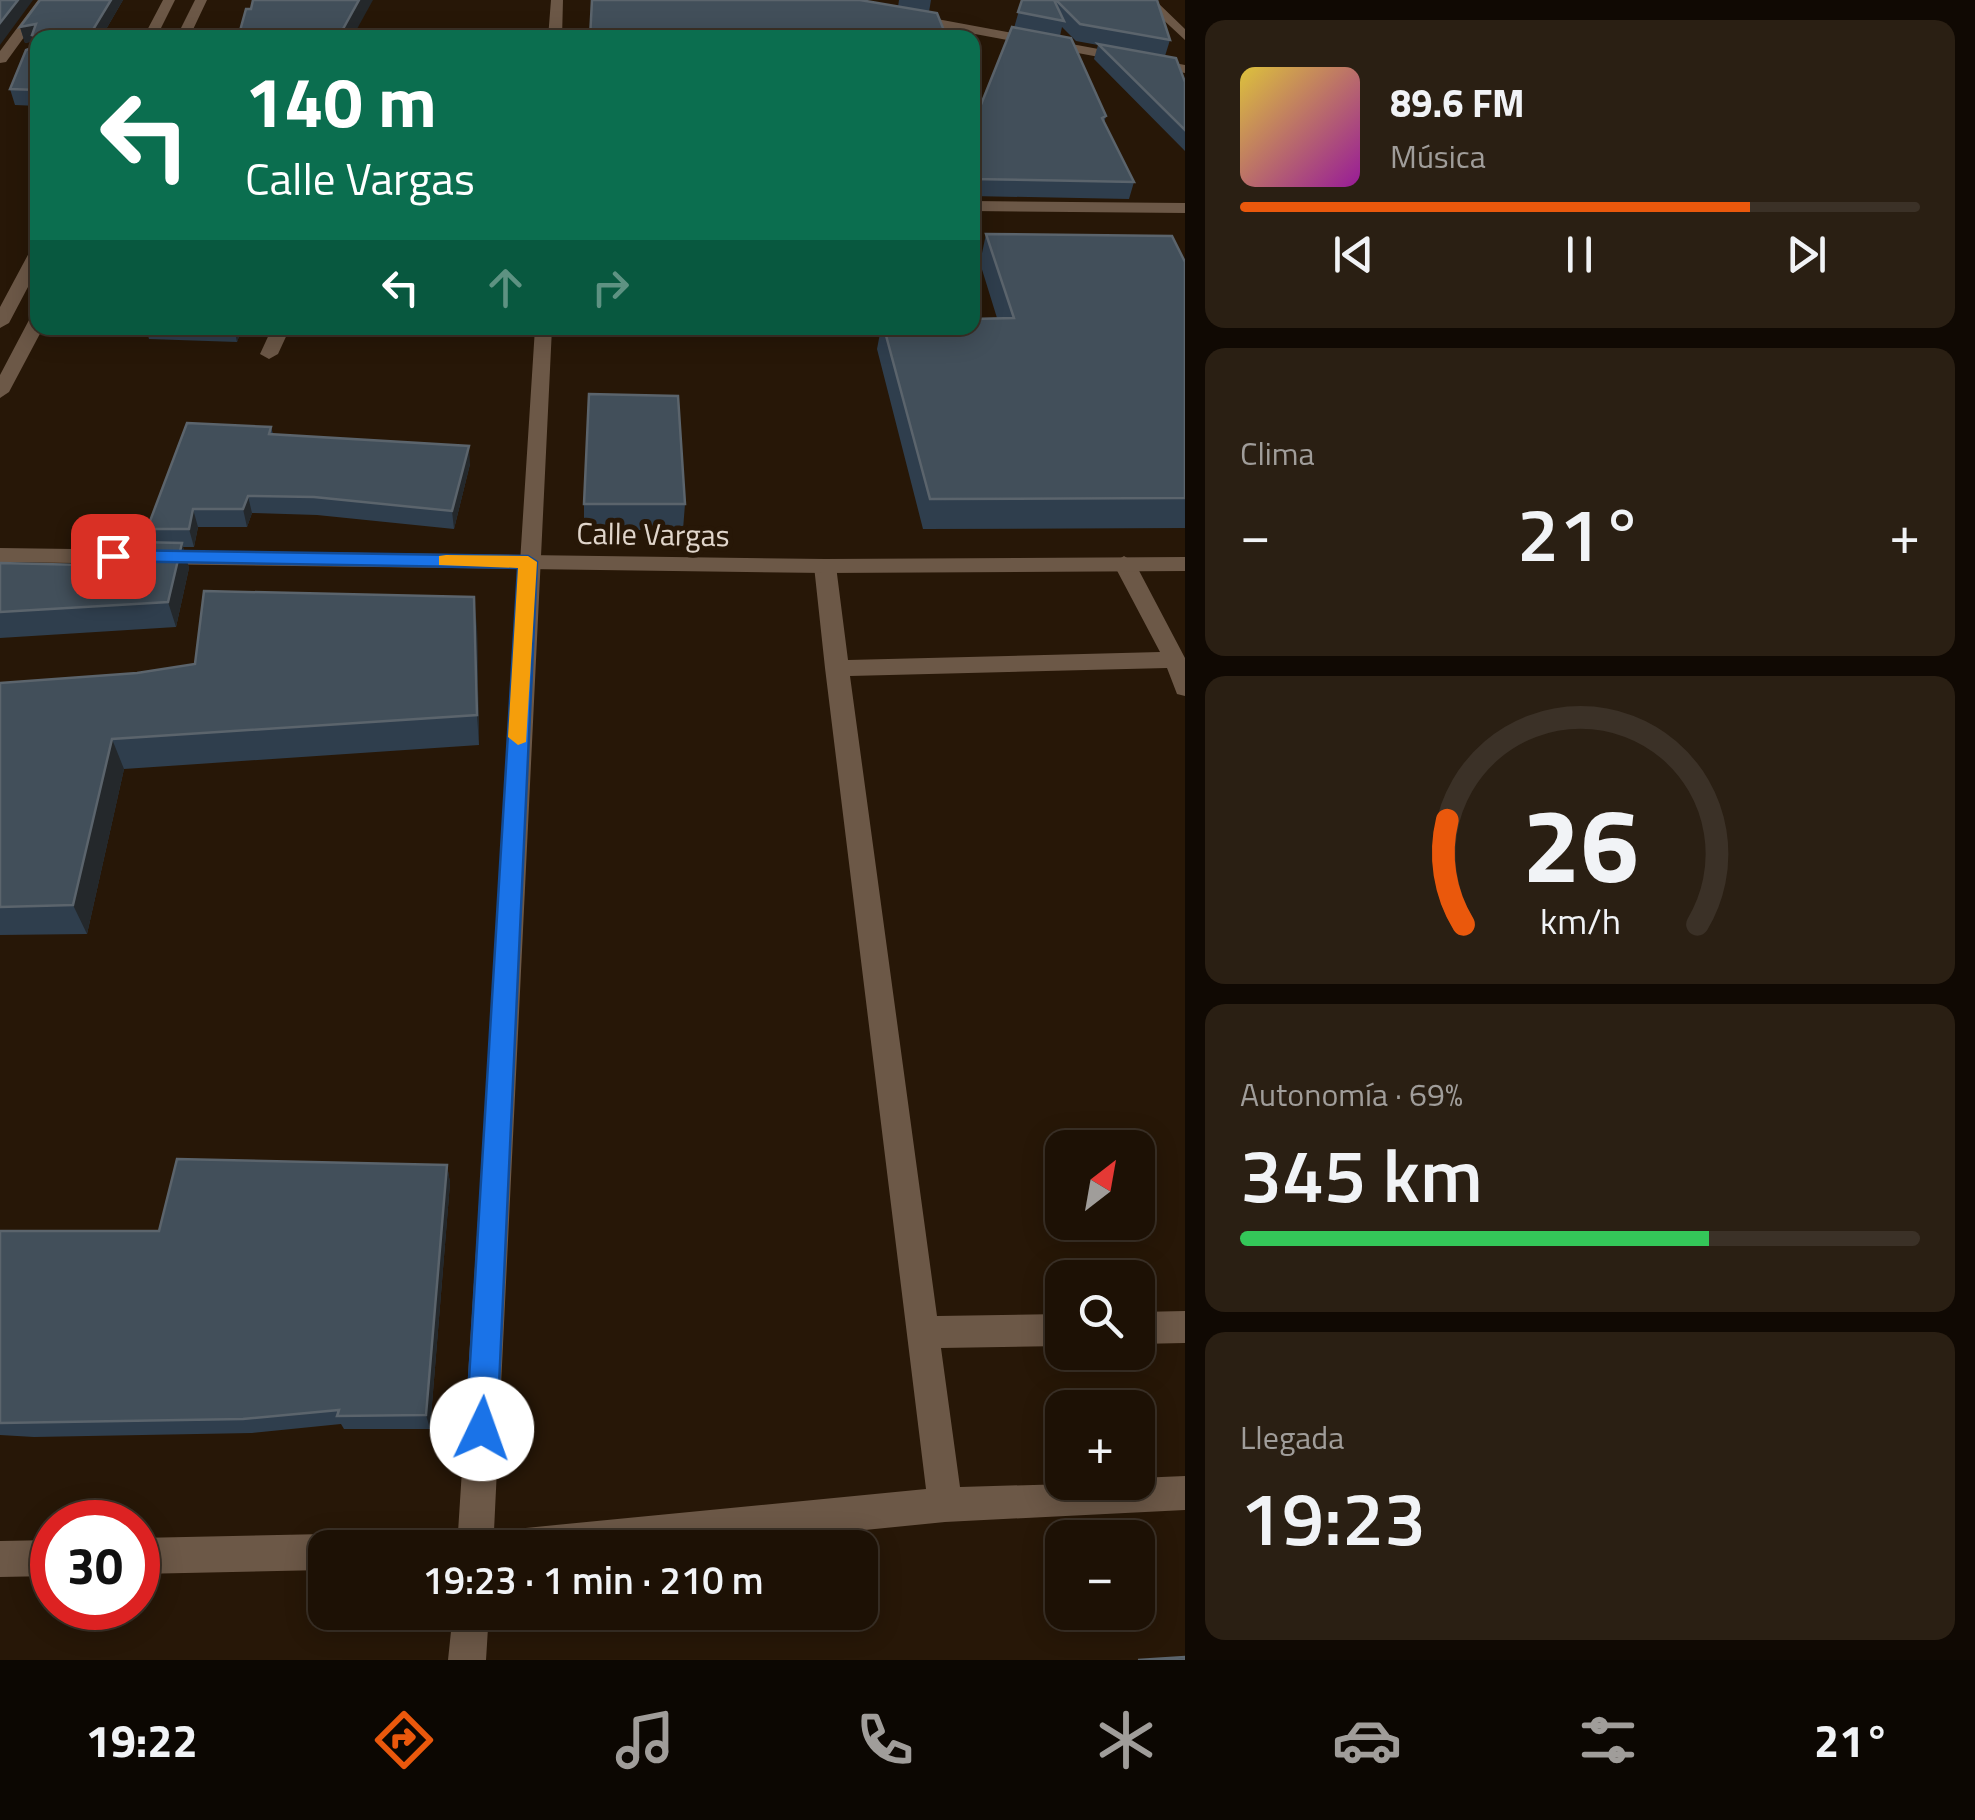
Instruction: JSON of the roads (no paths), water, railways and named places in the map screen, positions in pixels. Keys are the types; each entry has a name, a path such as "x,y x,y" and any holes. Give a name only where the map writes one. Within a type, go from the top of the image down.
{"street":[{"path":"0,59 45,0"},
{"path":"153,30 169,0"},
{"path":"186,30 201,0"},
{"path":"555,30 557,0"},
{"path":"1148,0 1185,36"},
{"path":"891,14 977,30"},
{"path":"980,31 1185,69"},
{"path":"0,59 19,58"},
{"path":"980,206 1185,208"},
{"path":"0,323 30,266"},
{"path":"0,392 30,335"},
{"path":"270,354 278,335"},
{"path":"476,1530 543,335"},
{"name":"Calle Vargas","path":"0,555 825,566 1185,564"},
{"path":"1124,564 1175,660 1185,688"},
{"path":"825,566 945,1505"},
{"path":"836,668 1175,660"},
{"path":"1155,1328 1185,1327"},
{"path":"921,1332 1045,1330"},
{"path":"684,1530 945,1505 1185,1493"},
{"path":"160,1556 308,1552"},
{"path":"0,1558 30,1558"},
{"path":"467,1660 470,1630"}]}
